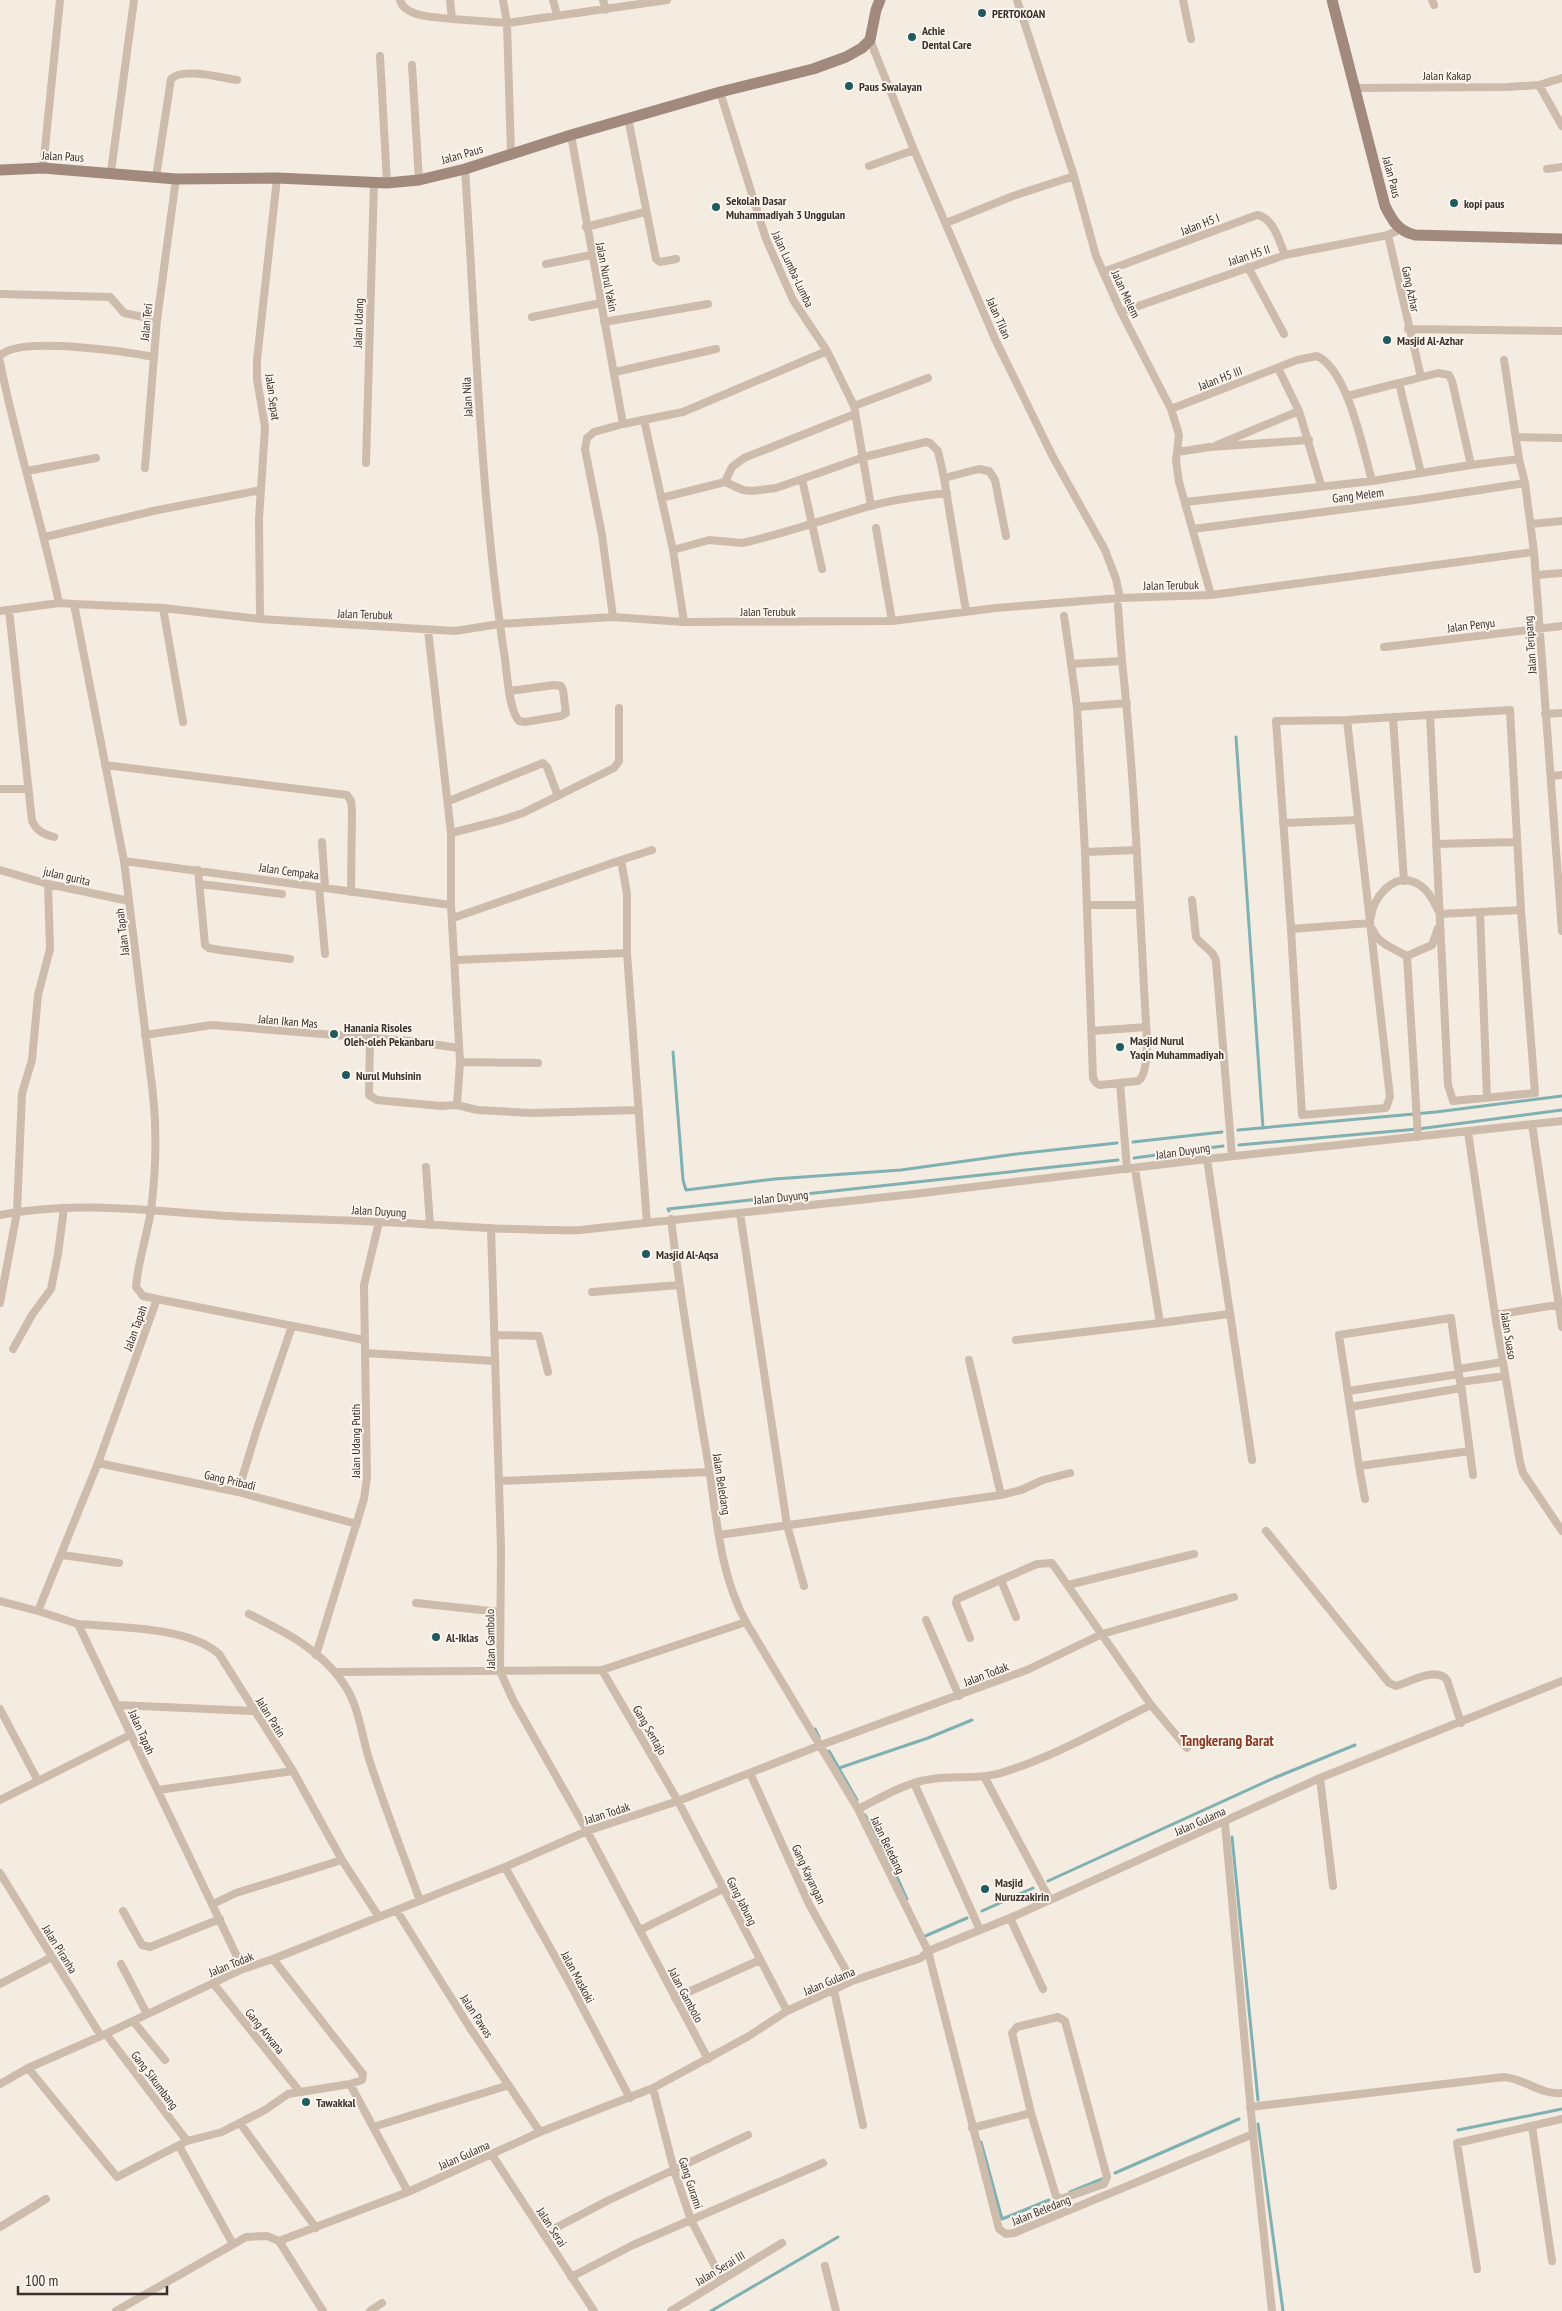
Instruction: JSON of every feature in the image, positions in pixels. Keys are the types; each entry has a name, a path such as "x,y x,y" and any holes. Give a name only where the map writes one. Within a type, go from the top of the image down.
{"main road":[{"path":"870,40 880,0"},
{"name":"Jalan Paus","path":"1332,0 1385,206 1401,229"},
{"name":"Jalan Paus","path":"0,170 44,168 176,178 277,178 374,183 419,180 720,92 813,69 846,57 862,48 870,40"},
{"path":"1401,229 1415,235 1428,236 1562,239"}],"street":[{"path":"44,168 60,0"},
{"path":"111,172 134,0"},
{"path":"400,0 406,9 413,13 452,19 507,23 667,0"},
{"path":"450,0 452,19"},
{"path":"502,0 507,23 511,154"},
{"path":"553,0 557,15"},
{"path":"603,0 606,10"},
{"name":"Jalan Melem","path":"1017,0 1103,272 1121,312 1171,409 1179,435 1177,472 1211,596"},
{"path":"1183,0 1191,39"},
{"name":"Jalan Tilan","path":"870,40 914,150 995,339 1053,457 1105,550 1116,579 1137,850 1146,1027 1144,1076 1138,1081 1120,1083"},
{"path":"380,56 387,183"},
{"path":"412,65 419,180"},
{"path":"156,177 171,79 185,73 237,80"},
{"name":"Jalan Kakap","path":"1355,88 1539,84 1562,78"},
{"path":"1539,84 1562,126"},
{"name":"Jalan Lumba-Lumba","path":"720,92 766,239 793,300 827,351 854,410 864,457 871,506"},
{"path":"628,118 645,212 656,258 660,262 676,259"},
{"name":"Jalan Nurul Yakin","path":"571,135 591,255 615,372 622,424"},
{"path":"869,166 914,150"},
{"path":"1547,169 1562,167"},
{"name":"Jalan Nila","path":"465,168 488,525 500,624 510,692 514,714 519,721 561,716 566,713 564,690 560,686 554,685 510,692"},
{"path":"946,223 1014,196 1074,176"},
{"name":"Jalan Teri","path":"145,468 157,320 176,178"},
{"name":"Jalan Sepat","path":"260,619 259,519 265,427 257,380 257,360 277,178"},
{"name":"Jalan Udang","path":"366,463 374,183"},
{"path":"586,226 645,212"},
{"name":"Jalan H5 I","path":"1103,272 1257,215 1266,218 1270,223 1285,255"},
{"name":"Jalan H5 II","path":"1121,312 1285,255 1388,234 1401,229"},
{"name":"Gang Azhar","path":"1388,234 1408,329 1421,377"},
{"path":"546,264 591,255"},
{"path":"1248,267 1284,334"},
{"path":"0,294 110,297 124,313 157,320"},
{"path":"532,317 601,303"},
{"path":"604,322 708,304"},
{"path":"1408,329 1562,331"},
{"path":"0,356 11,349 44,346 98,348 154,357"},
{"path":"615,372 716,350"},
{"path":"613,617 602,535 585,442 587,438 594,432 622,424 691,409 827,351"},
{"name":"Jalan H5 III","path":"1171,409 1297,360 1317,356 1330,366 1348,396"},
{"name":"Jalan Teripang","path":"1504,360 1519,459 1525,483 1534,552 1545,714 1559,837 1562,931"},
{"path":"0,362 3,396 27,471 45,537 59,603"},
{"path":"1278,368 1299,411 1321,485"},
{"path":"1372,481 1348,396 1441,373 1449,375 1452,380 1472,465"},
{"path":"725,482 732,467 744,458 928,378"},
{"path":"1399,383 1421,473"},
{"path":"1210,447 1299,411"},
{"path":"644,420 673,550 684,622"},
{"path":"1516,437 1562,438"},
{"path":"1177,452 1210,447 1309,440"},
{"path":"661,498 725,482 738,488 752,491 776,488 864,457 926,442 930,443 938,451 944,478 966,611"},
{"path":"27,471 96,458"},
{"path":"1185,502 1321,485 1372,481 1519,459"},
{"path":"944,478 979,469 989,471 994,480 1006,536"},
{"path":"802,479 822,569"},
{"name":"Gang Melem","path":"1193,529 1422,499 1525,483"},
{"path":"45,537 153,511 261,490"},
{"path":"673,550 709,540 742,543 813,525 871,506 947,492"},
{"path":"1531,524 1562,521"},
{"path":"876,528 892,621"},
{"name":"Jalan Terubuk","path":"0,611 59,603 163,608 260,619 455,631 500,624 613,617 684,622 892,621 966,611 1211,596 1534,552"},
{"path":"1536,575 1562,573"},
{"name":"Jalan Tapah","path":"38,1611 98,1463 157,1299 143,1296 136,1287 150,1210 156,1124 124,861 74,604"},
{"path":"163,608 183,722"},
{"path":"9,610 32,820 36,829 44,835 54,837"},
{"path":"1064,616 1077,707 1094,1080 1100,1085 1120,1083 1131,1169 1160,1324"},
{"name":"Jalan Penyu","path":"1384,647 1562,626"},
{"path":"428,630 449,801 451,905 456,960 460,1062 457,1105"},
{"path":"1071,664 1122,661"},
{"path":"1077,707 1127,703"},
{"path":"450,832 502,820 558,796 614,768 619,761 619,708"},
{"path":"1347,720 1390,1097 1386,1108 1302,1115 1276,721 1347,720 1510,710 1516,842 1535,1093 1453,1101 1448,1085 1430,715"},
{"path":"1545,714 1562,713"},
{"path":"1393,717 1404,880"},
{"path":"449,801 543,763 548,767 558,796"},
{"path":"105,765 347,795 351,801 352,810 351,892"},
{"path":"1551,776 1562,775"},
{"path":"0,790 28,789"},
{"path":"1283,823 1358,820"},
{"path":"322,842 322,887 326,954"},
{"path":"1436,844 1516,842"},
{"path":"453,918 652,850"},
{"path":"1085,852 1137,850"},
{"path":"621,860 627,894 627,953 647,1222"},
{"name":"Jalan Cempaka","path":"124,861 451,905"},
{"name":"julan gurita","path":"0,870 48,884 129,901"},
{"path":"198,870 204,940 209,948 290,959"},
{"path":"247,890 248,877"},
{"path":"1400,880 1414,882 1429,892 1440,914 1438,934 1432,945 1407,956 1375,936 1370,923 1371,910 1384,889 1400,880"},
{"path":"0,1303 2,1279 17,1212 20,1104 32,1060 38,995 50,949 48,884"},
{"path":"200,884 282,894"},
{"path":"1192,900 1196,937 1199,942 1212,951 1216,961 1232,1156"},
{"path":"1087,905 1139,905"},
{"path":"1440,914 1521,910"},
{"path":"1480,912 1487,1097"},
{"path":"1291,929 1370,923"},
{"path":"456,960 627,953"},
{"path":"1407,956 1418,1135"},
{"name":"Jalan Ikan Mas","path":"145,1035 212,1025 410,1041 459,1048"},
{"path":"1092,1031 1146,1027"},
{"path":"370,1038 369,1095 377,1100 441,1106 457,1105 478,1110 532,1113 639,1110"},
{"path":"460,1062 538,1063"},
{"name":"Jalan Duyung","path":"0,1216 17,1212 64,1208 150,1210 260,1218 552,1231 740,1213 1418,1135 1468,1132 1562,1121"},
{"path":"1532,1124 1562,1327"},
{"name":"Jalan Suaso","path":"1468,1132 1502,1362 1523,1473 1562,1531"},
{"path":"1207,1159 1252,1460"},
{"path":"426,1167 430,1225"},
{"path":"13,1349 32,1315 51,1289 64,1208"},
{"path":"740,1213 787,1525 804,1586"},
{"name":"Jalan Beledang","path":"671,1219 679,1285 719,1536 731,1590 746,1622 858,1809 928,1951 996,2223 1002,2232 1010,2234 1252,2134"},
{"name":"Jalan Udang Putih","path":"316,1655 357,1524 368,1477 364,1284 379,1222"},
{"name":"Jalan Gambolo","path":"491,1228 500,1481 500,1671 513,1700 587,1831 708,2059"},
{"path":"592,1292 679,1285"},
{"path":"157,1299 364,1340"},
{"path":"1495,1315 1560,1304"},
{"path":"1016,1340 1160,1324 1229,1314"},
{"path":"1365,1499 1339,1335 1451,1318 1473,1475"},
{"path":"238,1492 258,1425 292,1326"},
{"path":"494,1335 539,1336 548,1372"},
{"path":"365,1353 495,1361"},
{"path":"969,1360 1001,1495"},
{"path":"1350,1406 1460,1378 1502,1362"},
{"path":"1348,1391 1460,1378 1505,1376"},
{"path":"1359,1466 1470,1451"},
{"name":"Gang Pribadi","path":"98,1463 238,1492 357,1524"},
{"path":"500,1481 710,1472"},
{"path":"719,1536 1001,1495 1022,1490 1043,1480 1070,1473"},
{"path":"1266,1531 1389,1683 1396,1686 1432,1674 1443,1676 1447,1680 1461,1723"},
{"path":"1068,1585 1194,1554"},
{"path":"62,1555 119,1563"},
{"path":"970,1638 956,1600 1047,1562 1055,1566 1151,1705 1187,1748"},
{"path":"1001,1580 1016,1618"},
{"name":"Jalan Todak","path":"0,2084 28,2068 104,2035 243,1969 397,1911 504,1868 587,1831 678,1801 820,1745 1027,1670 1102,1634 1234,1597"},
{"path":"0,1601 78,1624"},
{"path":"416,1603 500,1612"},
{"path":"249,1614 292,1636 316,1655 334,1672 351,1696 371,1766 420,1901"},
{"path":"926,1620 959,1696"},
{"path":"334,1672 602,1670 746,1622"},
{"name":"Jalan Tapah","path":"78,1624 243,1969"},
{"name":"Jalan Patin","path":"78,1624 149,1630 199,1641 210,1646 228,1665 254,1711 293,1771 342,1860 379,1917"},
{"name":"Gang Sentajo","path":"602,1670 678,1801"},
{"name":"Jalan Gulama","path":"279,2241 408,2192 540,2132 653,2088 708,2059 787,2011 852,1982 921,1958 928,1951 1010,1918 1225,1823 1320,1778 1562,1681"},
{"path":"118,1705 254,1711"},
{"path":"858,1809 914,1783 933,1778 985,1778 1042,1758 1151,1705"},
{"path":"0,1709 38,1781"},
{"path":"0,1800 130,1735"},
{"path":"158,1790 293,1771"},
{"name":"Gang Kayangan","path":"750,1773 809,1904 852,1982"},
{"path":"985,1778 1050,1900"},
{"path":"1320,1778 1333,1886"},
{"path":"914,1783 980,1930"},
{"name":"Gang Jabung","path":"678,1801 787,2011"},
{"path":"1225,1823 1252,2134 1272,2311"},
{"path":"213,1904 236,1893 342,1860"},
{"name":"Jalan Maskoki","path":"504,1868 568,1980 630,2098"},
{"name":"Jalan Piranha","path":"0,1873 52,1957 104,2035"},
{"path":"640,1930 723,1889"},
{"path":"124,1911 142,1945 150,1947 220,1919"},
{"name":"Jalan Pawas","path":"397,1911 470,2028 540,2132"},
{"path":"1010,1918 1043,1989"},
{"path":"0,1984 52,1957"},
{"path":"28,2068 117,2177 187,2141 222,2132 265,2110 288,2094 350,2084 363,2079 363,2074 273,1959"},
{"path":"675,1998 760,1960"},
{"path":"121,1964 148,2014"},
{"name":"Gang Arwana","path":"213,1984 300,2092"},
{"path":"834,1990 863,2125"},
{"path":"1060,2017 1065,2021 1104,2164 1107,2176 1105,2182 1063,2199 1058,2198 1031,2113 1012,2033 1017,2027 1060,2017"},
{"path":"133,2021 165,2060"},
{"name":"Gang Sikumbang","path":"104,2035 187,2141"},
{"path":"1250,2107 1504,2077 1520,2080 1544,2093 1562,2093"},
{"path":"350,2084 408,2192"},
{"path":"373,2127 509,2085"},
{"name":"Gang Gurami","path":"653,2088 674,2170 691,2220 722,2280"},
{"path":"972,2128 1031,2113"},
{"path":"1477,2269 1457,2143 1562,2119"},
{"path":"240,2123 316,2228"},
{"path":"1532,2126 1552,2261"},
{"path":"544,2234 607,2201 748,2135"},
{"path":"179,2146 233,2244"},
{"name":"Jalan Serai","path":"492,2155 594,2311"},
{"path":"571,2277 634,2245 823,2163"},
{"path":"0,2226 46,2199"},
{"path":"116,2311 246,2237 259,2235 279,2241 323,2311"},
{"name":"Jalan Serai III","path":"670,2311 782,2244"},
{"path":"824,2266 836,2311"},
{"path":"370,2311 382,2304"}],"waterway":[{"path":"1236,737 1263,1128"},
{"path":"673,1052 683,1180 686,1190 775,1179 901,1170 1016,1154 1117,1143"},
{"path":"1238,1130 1436,1112 1562,1096"},
{"path":"1239,1145 1418,1129 1562,1110"},
{"path":"1133,1142 1222,1132"},
{"path":"1134,1158 1223,1146"},
{"path":"669,1211 668,1209 1118,1160"},
{"path":"839,1768 928,1738 972,1720"},
{"path":"815,1729 819,1737"},
{"path":"1048,1881 1274,1778 1355,1745"},
{"path":"829,1751 857,1800"},
{"path":"865,1815 886,1853 907,1899"},
{"path":"1232,1837 1258,2100"},
{"path":"982,1911 1033,1888"},
{"path":"922,1935 923,1937 967,1918"},
{"path":"1458,2130 1562,2109"},
{"path":"1115,2173 1239,2119"},
{"path":"1258,2124 1283,2311"},
{"path":"981,2142 1002,2219 1049,2200"},
{"path":"1070,2192 1102,2179"},
{"path":"711,2311 838,2237"}],"place":[{"name":"PERTOKOAN","path":"982,13"},
{"name":"Achie Dental Care","path":"912,37"},
{"name":"Paus Swalayan","path":"849,86"},
{"name":"kopi paus","path":"1454,203"},
{"name":"Sekolah Dasar Muhammadiyah 3 Unggulan","path":"716,207"},
{"name":"Masjid Al-Azhar","path":"1387,340"},
{"name":"Hanania Risoles Oleh-oleh Pekanbaru","path":"334,1034"},
{"name":"Masjid Nurul Yaqin Muhammadiyah","path":"1120,1047"},
{"name":"Nurul Muhsinin","path":"346,1075"},
{"name":"Masjid Al-Aqsa","path":"646,1254"},
{"name":"Al-Iklas","path":"436,1637"},
{"name":"Masjid Nuruzzakirin","path":"985,1889"},
{"name":"Tawakkal","path":"306,2102"}],"district":[{"name":"Tangkerang Barat","path":"1227,1740"}]}
